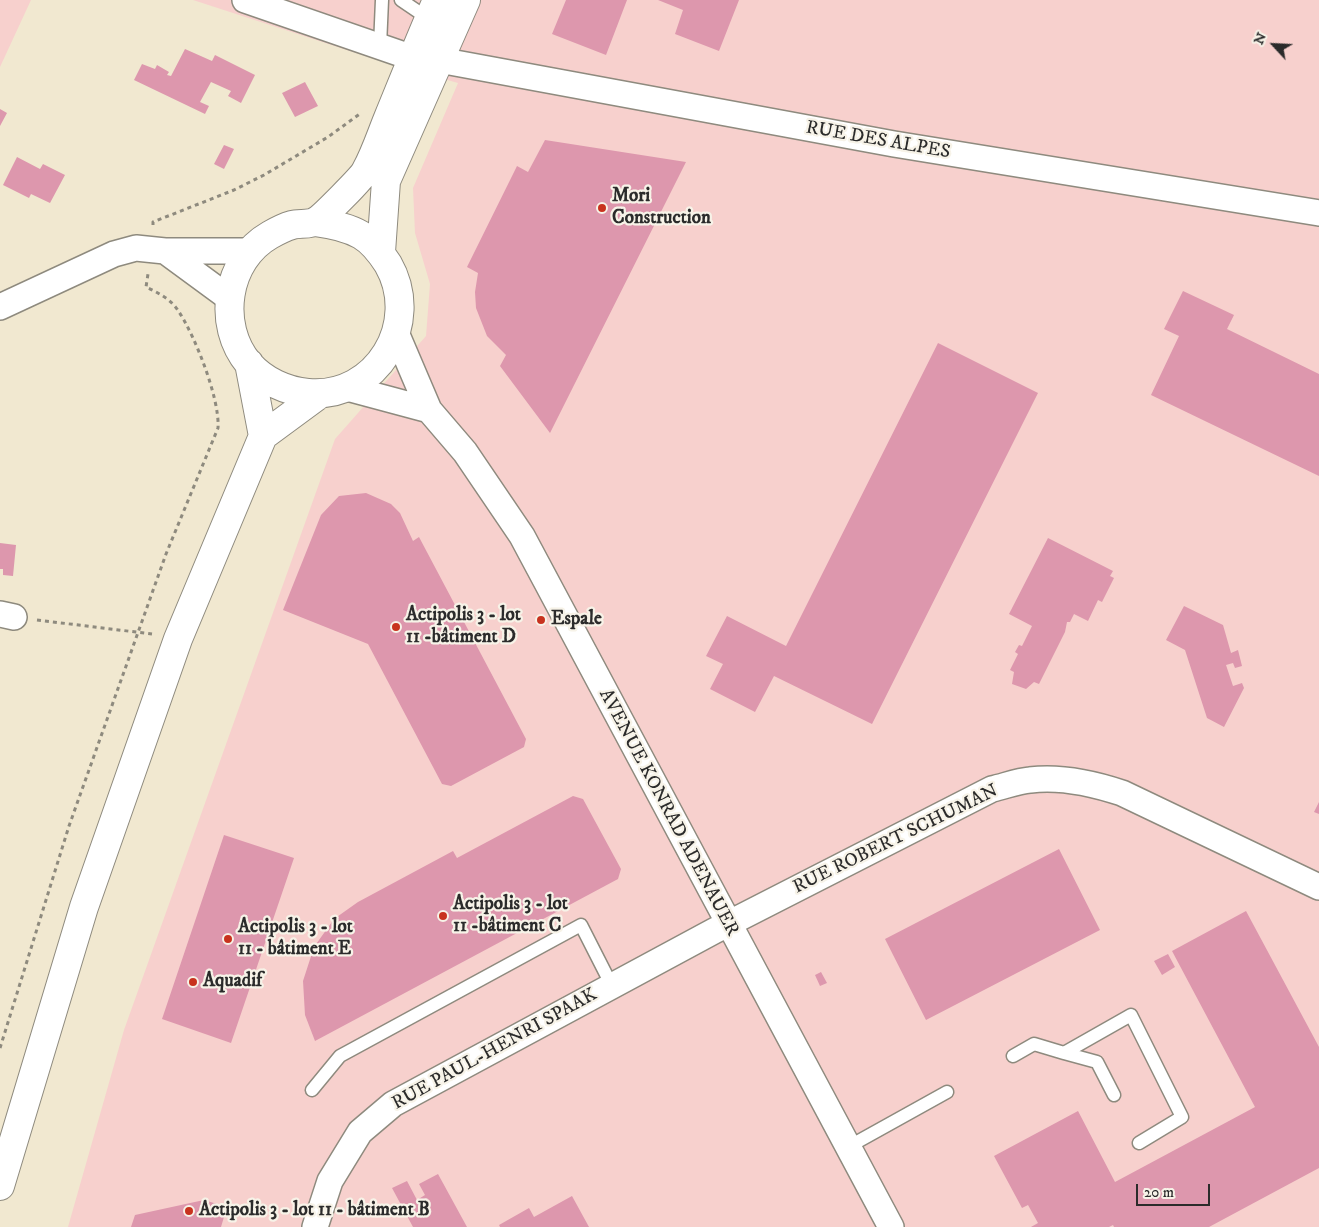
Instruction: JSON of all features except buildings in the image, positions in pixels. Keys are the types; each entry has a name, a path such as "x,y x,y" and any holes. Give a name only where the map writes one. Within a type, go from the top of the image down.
{"main road":[{"path":"316,222 366,172 426,59 466,0"},
{"path":"380,252 386,180 426,59 433,9"},
{"path":"316,222 348,229 362,236 380,252 395,277 401,306 397,335 386,357 369,376 347,388 320,394 294,392 269,381 249,363 237,344 230,322 229,298 240,265 251,251 269,235 292,225 316,222"},
{"path":"249,363 263,436"},
{"path":"0,1186 84,907 178,639 263,436 320,394"}],"street":[{"name":"RUE DES ALPES","path":"245,0 380,46 426,59 894,144 1319,213"},
{"path":"0,307 114,254 136,248 251,251"},
{"path":"155,249 229,298"},
{"name":"AVENUE KONRAD ADENAUER","path":"397,335 429,410 465,452 522,536 727,924 891,1227"},
{"path":"347,388 429,410"},
{"name":"RUE ROBERT SCHUMAN","path":"727,924 992,789 1030,780 1069,780 1115,791 1319,887"},
{"name":"RUE PAUL-HENRI SPAAK","path":"316,1227 330,1181 360,1132 394,1104 727,924"}],"lane":[{"path":"380,46 382,0"},
{"path":"401,0 433,9"},
{"path":"312,1090 340,1056 581,925 612,986"},
{"path":"1064,1053 1131,1015 1182,1117 1139,1143"},
{"path":"1012,1056 1034,1044 1097,1062 1114,1095"},
{"path":"848,1147 947,1092"}],"path":[{"path":"0,1048 69,826 138,632 218,423 212,389 195,344 179,311 161,294 146,287 155,249 153,222 234,190 264,175 328,137 367,108"},
{"path":"7,616 138,632 178,639"}],"shaded area":[{"path":"0,0 31,0 0,67"},
{"path":"193,0 1319,0 1319,1227 68,1227 124,1030 335,439 426,336 430,284 415,233 413,188 458,83 387,63"}],"place":[{"name":"Mori Construction","path":"602,208"},
{"name":"Espale","path":"541,620"},
{"name":"Actipolis 3 - lot 11 -bâtiment D","path":"396,627"},
{"name":"Actipolis 3 - lot 11 -bâtiment C","path":"443,916"},
{"name":"Actipolis 3 - lot 11 - bâtiment E","path":"228,939"},
{"name":"Aquadif","path":"193,982"},
{"name":"Actipolis 3 - lot 11 - bâtiment B","path":"189,1211"}]}
